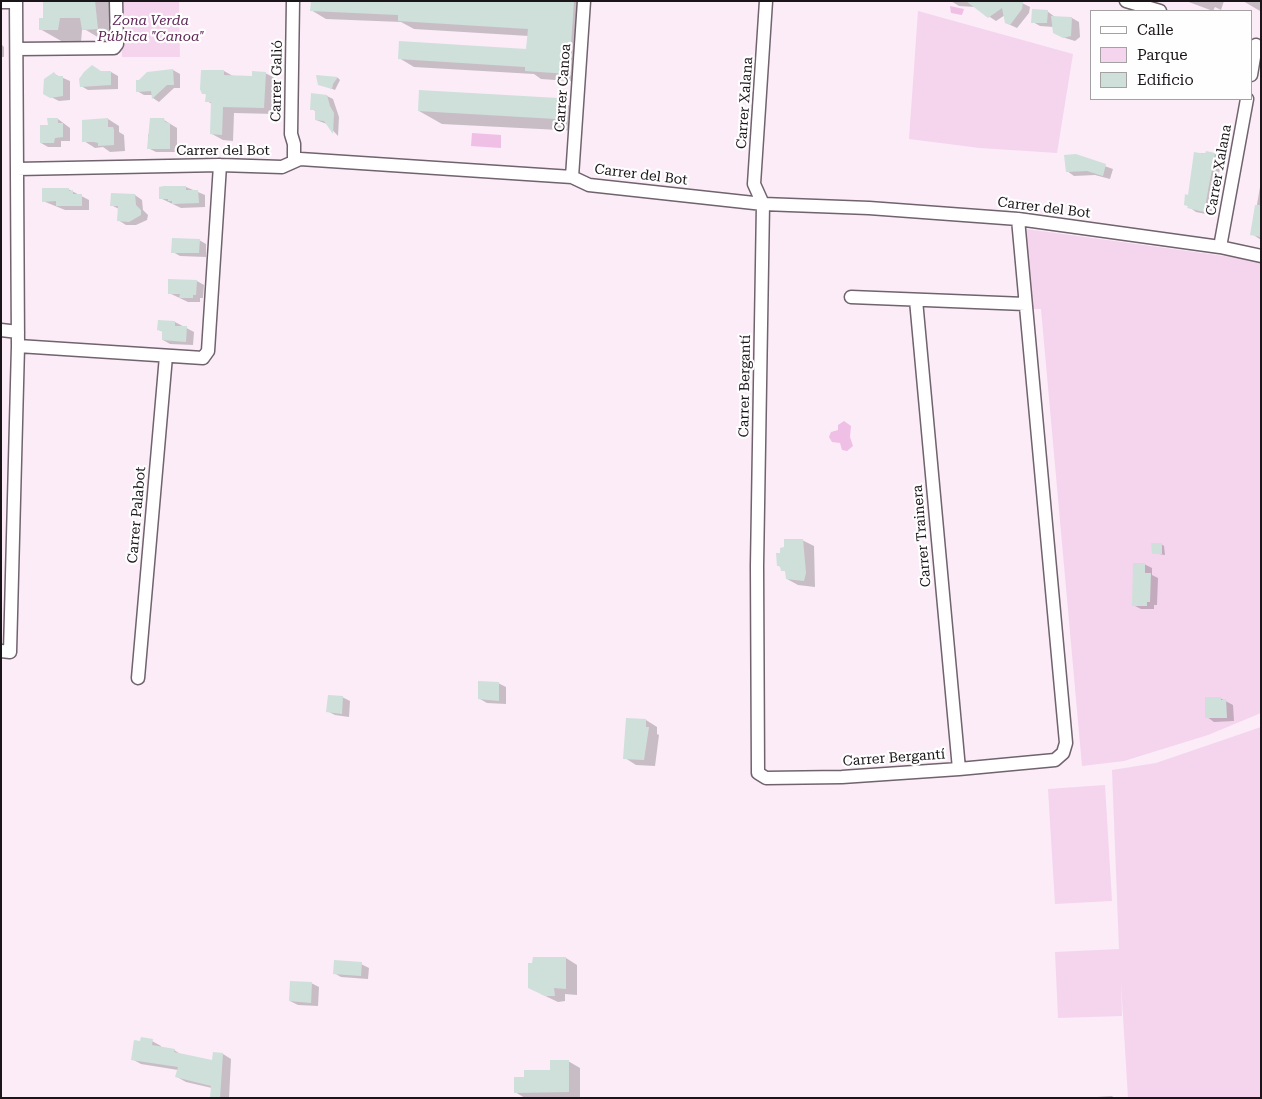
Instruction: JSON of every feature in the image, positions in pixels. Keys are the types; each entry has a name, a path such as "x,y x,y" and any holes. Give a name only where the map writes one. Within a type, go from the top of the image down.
{"street":[{"path":"17,49 114,48 117,44 116,1"},
{"name":"Carrer Galió","path":"293,1 291,134 294,144 294,160"},
{"name":"Carrer Canoa","path":"572,177 584,1"},
{"name":"Carrer Xalana","path":"763,204 754,184 766,1"},
{"path":"1126,1 1157,10"},
{"path":"1,2 16,2 17,49 18,346 6,652"},
{"path":"1252,69 1256,44"},
{"name":"Carrer Xalana","path":"1220,247 1247,100"},
{"name":"Carrer del Bot","path":"17,170 220,165 282,167 300,158 572,177 589,185 763,204 878,209 1018,219 1220,247 1261,256"},
{"path":"18,346 203,358 208,351 220,165"},
{"name":"Carrer Bergantí","path":"763,204 757,566 758,773 766,778 842,778 959,769 1055,760 1064,753 1066,743 1018,219"},
{"path":"851,297 1025,304"},
{"name":"Carrer Trainera","path":"916,300 959,769"},
{"path":"1,330 18,332"},
{"name":"Carrer Palabot","path":"138,678 166,356"}],"green space":[{"name":"Zona Verda Pública \"Canoa\"","path":"121,1 179,1 180,57 122,57"},
{"path":"918,11 1073,54 1057,153 980,148 909,139"},
{"path":"1026,229 1261,261 1261,713 1208,735 1124,761 1082,766 1041,309 1032,309"},
{"path":"1261,727 1261,1098 1128,1098 1121,983 1122,1016 1058,1018 1055,952 1119,949 1112,770 1156,763"},
{"path":"1105,785 1112,901 1055,904 1048,789"}],"shaded area":[{"path":"950,6 964,9 962,15 951,13"},
{"path":"472,133 501,135 501,148 471,146"},
{"path":"844,421 851,426 850,437 853,446 847,451 842,450 840,443 832,442 829,437 831,432 838,430 838,425"}],"building":[{"path":"43,1 95,1 98,29 82,30 80,18 60,18 58,30 39,30 39,18 43,18"},
{"path":"311,1 574,1 569,74 525,71 525,67 398,59 399,41 526,49 528,29 398,21 398,15 310,11"},
{"path":"966,1 1023,2 1022,9 1010,25 1005,23 1002,8 988,18"},
{"path":"1032,9 1048,10 1047,23 1031,23"},
{"path":"1051,16 1072,17 1071,36 1063,38 1053,33"},
{"path":"92,65 101,71 111,71 111,85 80,87 79,79"},
{"path":"173,69 174,85 167,85 152,99 151,91 136,92 136,80 139,80 147,72"},
{"path":"201,70 224,70 224,75 252,76 252,71 266,72 264,108 223,107 222,135 210,134 211,102 205,102 206,94 202,94 200,89"},
{"path":"54,72 57,76 63,76 63,96 50,98 43,94 44,79"},
{"path":"316,75 338,77 332,89 318,85"},
{"path":"419,90 558,98 556,119 418,111"},
{"path":"311,93 327,95 334,113 333,134 324,121 315,120 315,110 310,110"},
{"path":"47,118 58,118 58,123 63,123 63,137 55,138 54,143 40,143 40,125 48,125"},
{"path":"108,118 108,127 113,127 114,130 114,145 98,146 98,143 94,142 82,142 82,120"},
{"path":"150,118 164,118 165,122 170,123 170,149 147,149"},
{"path":"1206,151 1215,153 1204,212 1187,208 1188,206 1184,205 1185,194 1188,195 1194,152 1205,154"},
{"path":"1076,154 1106,164 1103,176 1087,171 1066,172 1064,155"},
{"path":"186,186 186,190 198,190 199,203 172,204 172,201 168,201 168,199 159,199 159,187"},
{"path":"42,188 69,188 69,191 73,190 73,194 82,194 82,206 56,206 56,201 42,202"},
{"path":"111,193 135,194 136,205 141,210 141,215 129,222 117,221 118,206 110,206"},
{"path":"1255,205 1261,205 1261,237 1250,235"},
{"path":"172,238 200,239 199,253 171,253"},
{"path":"168,279 197,280 196,295 193,295 193,298 179,298 180,294 168,294"},
{"path":"158,320 175,321 175,326 187,326 186,342 162,340 162,331 157,330"},
{"path":"784,539 803,539 806,573 804,581 786,579 785,571 781,571 780,566 777,566 776,553 780,553 780,548 784,547"},
{"path":"1151,543 1162,543 1162,554 1152,554"},
{"path":"1133,563 1145,563 1145,573 1151,573 1150,602 1147,602 1147,606 1132,606"},
{"path":"478,681 499,682 499,701 478,699"},
{"path":"328,695 343,696 342,714 326,712"},
{"path":"1205,697 1221,697 1221,700 1226,699 1227,718 1205,718"},
{"path":"626,718 646,719 646,727 649,727 644,760 623,759"},
{"path":"533,957 566,957 566,989 554,988 555,996 545,996 528,988 528,963 532,963"},
{"path":"334,960 362,962 361,976 333,974"},
{"path":"290,981 312,982 311,1003 289,1001"},
{"path":"141,1037 153,1039 152,1045 175,1049 174,1052 212,1060 213,1052 223,1053 220,1098 210,1098 211,1086 175,1077 178,1067 131,1060 134,1040 140,1041"},
{"path":"550,1060 569,1060 569,1092 514,1093 514,1077 524,1077 524,1070 550,1070"}]}
